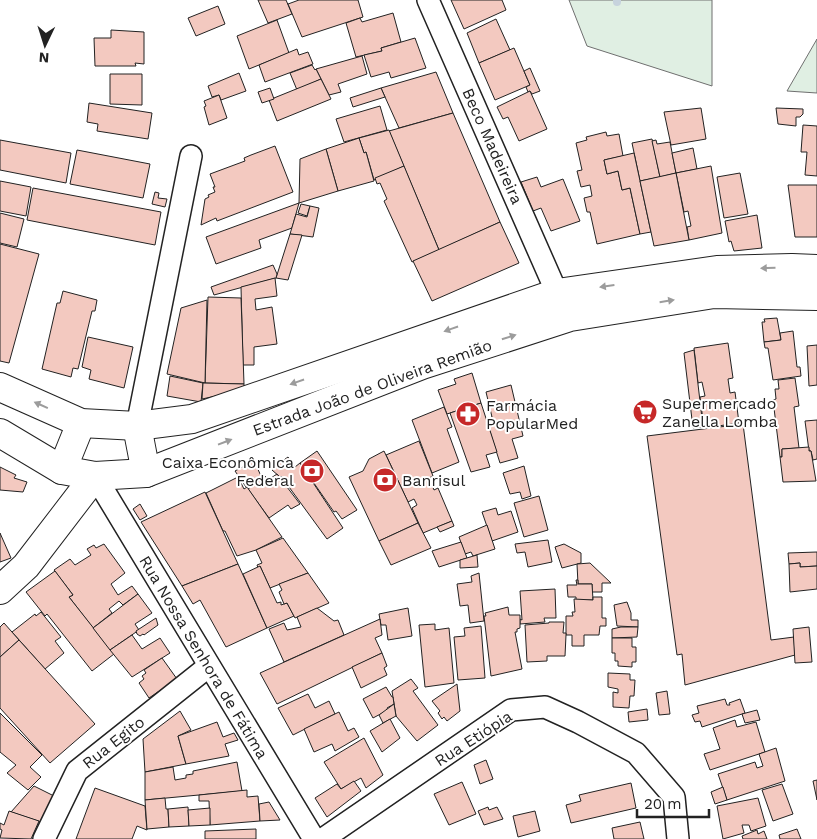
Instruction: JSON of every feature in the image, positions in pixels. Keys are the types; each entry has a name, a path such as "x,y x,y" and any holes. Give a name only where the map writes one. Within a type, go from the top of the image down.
{"main road":[{"name":"Estrada João de Oliveira Remião","path":"0,387 81,422 137,426 192,419 558,293 717,270 817,269"},
{"name":"Estrada João de Oliveira Remião","path":"0,433 62,470 95,476 146,473 422,365 570,317 714,294 817,296"},
{"path":"62,470 81,422"},
{"path":"137,426 146,473"},
{"path":"0,590 26,566 95,476"}],"street":[{"name":"Beco Madeireira","path":"428,0 558,293"},
{"path":"137,426 191,156"},
{"name":"Rua Nossa Senhora de Fátima","path":"95,476 314,839"},
{"name":"Rua Egito","path":"44,839 77,771 209,666"},
{"name":"Rua Etiópia","path":"323,839 510,710 545,706 636,753 674,796 678,839"}],"green space":[{"path":"569,0 712,0 712,86 587,46"},
{"path":"817,39 817,93 787,91"}],"building":[{"path":"258,0 286,0 292,14 268,23"},
{"path":"299,0 358,0 363,17 302,37 288,4"},
{"path":"451,0 502,0 506,10 464,29"},
{"path":"218,6 225,24 196,36 188,18"},
{"path":"393,13 401,42 381,48 382,51 356,57 346,23 360,18 362,22"},
{"path":"496,19 510,50 479,63 467,33"},
{"path":"277,20 289,53 249,69 237,36"},
{"path":"111,30 144,32 144,64 135,63 136,66 95,66 94,38 111,38"},
{"path":"415,38 426,68 391,78 389,72 371,77 364,55 382,51 381,48"},
{"path":"514,48 530,85 495,100 479,63"},
{"path":"297,49 299,55 308,52 313,64 265,82 259,65"},
{"path":"362,56 367,74 338,84 341,92 329,95 316,69"},
{"path":"312,65 321,79 297,90 290,73"},
{"path":"530,68 540,91 532,94 530,91 528,92 526,87 530,85 524,71"},
{"path":"436,72 453,113 399,128 381,88"},
{"path":"239,73 246,91 221,100 219,95 212,97 208,86"},
{"path":"110,74 142,74 142,105 110,104"},
{"path":"321,79 331,99 277,121 269,100"},
{"path":"270,88 274,99 262,103 258,92"},
{"path":"381,88 385,97 353,107 350,98"},
{"path":"530,91 547,129 519,141 508,117 503,119 497,107"},
{"path":"219,95 227,118 209,125 204,101"},
{"path":"89,103 152,113 148,139 97,131 98,124 87,122"},
{"path":"380,106 387,130 344,142 336,119"},
{"path":"701,108 706,139 671,145 664,112"},
{"path":"776,108 803,109 803,114 800,117 796,117 796,126 778,124"},
{"path":"453,113 500,222 439,250 389,131"},
{"path":"803,125 817,126 817,176 805,175 807,152 801,152"},
{"path":"389,130 404,166 374,180 366,152 364,153 359,138"},
{"path":"606,132 607,136 619,134 623,156 604,160 607,174 618,171 622,190 630,188 640,234 597,244 590,212 587,212 584,198 592,196 590,185 581,187 577,171 582,170 576,143 587,140 586,137"},
{"path":"359,138 364,153 366,152 374,181 338,191 326,149"},
{"path":"652,139 660,177 640,181 632,143"},
{"path":"0,140 71,153 66,183 0,170"},
{"path":"656,140 657,144 670,142 676,173 660,177 652,141"},
{"path":"275,146 293,192 217,221 216,218 201,225 205,199 209,197 208,195 215,192 210,174 245,161 244,158"},
{"path":"693,148 697,169 676,173 672,153"},
{"path":"326,149 338,191 299,203 300,159"},
{"path":"77,150 150,164 143,198 70,184"},
{"path":"634,153 651,232 640,234 630,188 622,190 618,171 607,174 604,160"},
{"path":"404,166 439,250 412,262 384,201 387,199 380,183 377,184 375,178"},
{"path":"711,166 722,233 689,240 687,227 691,226 688,211 684,212 676,173"},
{"path":"676,173 689,240 654,246 640,181"},
{"path":"740,173 748,214 724,218 717,177"},
{"path":"537,177 541,187 563,179 580,221 551,231 541,208 533,211 521,182"},
{"path":"0,181 31,187 26,216 0,211"},
{"path":"788,185 817,185 817,237 795,237"},
{"path":"33,188 161,212 155,245 27,220"},
{"path":"155,192 159,193 158,198 167,199 165,207 152,204"},
{"path":"299,203 292,228 259,240 261,248 216,264 206,237"},
{"path":"301,204 310,206 307,216 298,213"},
{"path":"310,206 319,208 313,237 290,234 296,214 307,217"},
{"path":"0,213 24,219 17,247 0,243"},
{"path":"757,215 762,248 734,251 731,241 729,242 725,221"},
{"path":"500,222 519,263 432,301 413,261"},
{"path":"290,234 302,235 288,280 276,278"},
{"path":"0,244 39,254 9,363 0,361"},
{"path":"273,265 277,274 276,278 214,295 211,287"},
{"path":"275,278 277,296 255,299 256,310 272,307 277,344 254,347 254,365 243,365 241,287"},
{"path":"63,291 97,300 95,311 92,311 78,369 73,368 71,377 42,369 57,303 60,303"},
{"path":"208,297 241,298 244,384 205,383"},
{"path":"207,300 205,383 167,374 181,308"},
{"path":"777,318 781,340 764,342 762,322 765,322 764,319"},
{"path":"793,331 797,367 800,367 801,376 773,380 768,348 765,348 764,342 781,340 780,333"},
{"path":"88,337 133,347 124,388 89,379 91,370 82,367"},
{"path":"728,343 733,378 728,379 730,393 735,392 739,423 704,428 700,397 705,396 702,382 698,383 694,348"},
{"path":"817,345 817,385 809,386 807,346"},
{"path":"694,350 703,427 693,428 684,353"},
{"path":"472,373 481,403 447,414 438,390 456,384 454,379"},
{"path":"170,376 203,383 201,402 167,396"},
{"path":"795,378 799,406 794,407 799,448 782,449 782,457 780,457 773,400 776,399 775,389 779,389 778,380"},
{"path":"203,383 244,384 244,390 202,399"},
{"path":"511,385 523,436 512,439 518,458 500,463 486,419 492,417 486,392"},
{"path":"481,403 497,452 486,455 490,467 471,472 450,413"},
{"path":"444,407 452,427 447,429 459,462 432,473 412,420"},
{"path":"817,420 817,459 813,460 811,451 809,451 805,421"},
{"path":"743,424 771,640 794,637 795,655 685,685 682,654 677,655 647,436"},
{"path":"419,441 433,476 429,478 434,490 438,488 452,521 423,533 412,508 417,505 414,499 408,502 386,455"},
{"path":"809,447 816,481 783,482 780,457 782,457 782,449"},
{"path":"317,451 357,510 342,519 336,511 334,512 300,463"},
{"path":"384,451 418,523 379,541 349,477 363,471 369,459"},
{"path":"288,457 295,467 300,463 343,528 327,539 281,476 272,470"},
{"path":"254,461 262,478 246,487 235,471"},
{"path":"524,466 531,496 522,499 520,492 510,494 503,473"},
{"path":"0,467 16,475 14,478 27,482 23,492 0,490"},
{"path":"277,474 300,504 291,509 288,505 269,518 248,489 265,476 268,480"},
{"path":"238,477 244,489 247,487 282,537 256,550 237,556 225,531 223,531 206,493"},
{"path":"205,492 238,564 182,586 141,522"},
{"path":"539,496 548,530 524,537 514,503"},
{"path":"140,504 147,516 140,520 133,509"},
{"path":"496,508 498,515 511,511 518,532 492,541 482,512"},
{"path":"452,521 454,526 440,532 437,527"},
{"path":"418,523 431,548 391,565 379,541"},
{"path":"487,525 495,549 473,556 471,552 465,554 459,537"},
{"path":"0,533 11,558 0,562"},
{"path":"283,538 308,573 270,588 260,566 258,568 257,565 262,563 256,550"},
{"path":"548,540 552,562 528,567 525,552 517,553 515,544"},
{"path":"461,542 467,558 439,567 432,551"},
{"path":"104,544 125,573 111,584 118,595 132,586 138,594 123,605 119,601 109,609 112,613 93,628 69,597 73,595 54,570 70,559 75,565 91,555 87,549 94,545 96,548"},
{"path":"564,544 581,553 581,563 562,568 555,547"},
{"path":"817,552 817,566 800,567 800,563 789,564 788,553"},
{"path":"477,555 478,567 460,568 460,560"},
{"path":"590,563 611,583 602,583 602,592 592,592 592,584 578,584 577,564"},
{"path":"800,563 800,567 817,566 817,589 790,592 789,564"},
{"path":"238,564 267,628 226,647 200,600 193,604 182,586"},
{"path":"260,566 277,603 281,602 281,605 287,603 294,616 267,628 243,574"},
{"path":"55,571 73,595 69,597 114,654 92,671 47,614 45,616 26,592"},
{"path":"308,573 329,603 295,618 287,603 284,604 279,592 282,590 279,584"},
{"path":"479,573 484,621 470,623 468,605 460,606 457,584 472,582 471,576"},
{"path":"576,580 578,580 578,584 592,584 593,600 576,600 576,597 568,597 567,585 577,585"},
{"path":"555,589 556,618 544,618 545,622 520,624 520,619 522,620 520,591"},
{"path":"138,594 152,613 135,624 139,630 110,650 93,628"},
{"path":"593,597 602,597 602,618 606,618 606,626 600,626 599,635 584,635 584,646 572,646 572,635 566,635 566,616 573,616 572,612 575,612 574,599 593,600"},
{"path":"627,602 631,613 631,620 638,620 638,627 617,626 614,605"},
{"path":"508,607 509,615 520,615 520,628 515,632 522,669 491,676 484,616 486,616 485,613"},
{"path":"317,608 334,621 338,620 344,635 284,662 269,629 284,623 287,630 301,627 297,617"},
{"path":"408,608 412,636 388,640 386,625 381,625 379,614"},
{"path":"41,612 61,637 55,641 64,653 45,669 12,632 35,614 36,616"},
{"path":"156,618 158,625 144,635 140,636 137,634 136,631"},
{"path":"380,619 382,635 375,638 382,653 277,704 260,673"},
{"path":"564,622 563,633 566,633 565,656 547,656 547,661 527,662 525,625"},
{"path":"4,623 19,640 0,657 0,627"},
{"path":"435,624 435,630 449,628 454,683 425,687 419,625"},
{"path":"481,626 485,678 458,680 454,637 465,636 464,628"},
{"path":"638,627 637,637 612,638 612,629"},
{"path":"809,627 812,662 795,663 793,629"},
{"path":"132,635 142,649 160,638 170,653 132,677 110,650"},
{"path":"612,638 632,638 632,647 636,647 636,662 632,662 632,667 618,666 618,661 615,661 615,653 612,653"},
{"path":"19,640 95,724 50,763 0,708 0,657"},
{"path":"382,653 387,666 384,668 387,675 361,688 352,667"},
{"path":"162,658 177,679 149,698 139,683 144,679 142,676 146,673 144,670"},
{"path":"608,673 630,674 630,680 635,680 634,696 630,696 629,708 613,707 613,692 618,693 618,689 608,687"},
{"path":"411,679 418,688 413,691 438,725 417,741 396,716 392,691"},
{"path":"457,684 460,711 447,721 444,717 442,719 438,713 440,711 432,701"},
{"path":"386,687 393,697 394,704 387,708 388,710 373,718 363,699"},
{"path":"667,691 670,714 659,715 656,693"},
{"path":"308,694 315,708 329,701 335,714 293,735 278,708"},
{"path":"725,699 727,705 730,705 729,703 740,699 745,713 702,727 700,721 695,722 692,715 699,713 697,706"},
{"path":"394,704 396,716 383,723 379,715"},
{"path":"647,709 648,720 629,722 628,712"},
{"path":"757,710 760,720 745,723 742,714"},
{"path":"180,711 191,730 178,736 186,764 145,772 143,739"},
{"path":"339,712 348,731 354,728 359,737 335,751 332,744 314,752 304,729"},
{"path":"0,713 42,755 30,767 41,777 28,790 7,773 16,765 0,752"},
{"path":"390,719 400,738 382,752 370,731"},
{"path":"735,720 737,727 756,722 765,752 710,770 704,754 720,749 713,728"},
{"path":"217,722 223,737 234,733 238,740 225,744 229,756 186,764 178,736"},
{"path":"364,738 383,775 366,788 361,778 341,789 324,762"},
{"path":"776,748 785,781 727,800 718,774 755,762 757,768 763,766 759,754"},
{"path":"486,760 493,779 480,784 474,765"},
{"path":"237,762 242,791 145,800 145,772 173,767 175,780 186,778 186,775 193,774 193,771"},
{"path":"817,780 817,800 813,781"},
{"path":"354,781 361,791 327,817 315,798 337,784 341,789"},
{"path":"462,782 476,814 449,825 434,794"},
{"path":"631,783 636,808 571,823 566,805 581,801 579,795"},
{"path":"782,784 793,814 773,821 762,790"},
{"path":"34,786 56,797 41,822 11,812"},
{"path":"723,787 727,800 715,804 711,792"},
{"path":"95,788 145,806 147,830 137,826 132,839 76,839"},
{"path":"247,790 247,797 258,796 260,821 210,825 209,801 199,801 199,795"},
{"path":"165,798 169,827 147,829 145,800"},
{"path":"758,798 766,826 751,831 749,825 742,825 744,833 723,839 717,806"},
{"path":"269,802 280,820 260,821 259,804"},
{"path":"188,807 189,826 169,827 168,809"},
{"path":"488,807 489,810 497,807 503,819 484,825 478,811"},
{"path":"210,808 210,825 189,826 188,810"},
{"path":"9,811 39,821 31,839 0,838 2,830 0,829 0,823 4,825"},
{"path":"535,811 540,831 518,837 513,816"},
{"path":"640,822 644,839 614,839 612,828"},
{"path":"256,829 256,839 205,839 205,831"},
{"path":"797,829 801,839 780,839 779,835"},
{"path":"757,830 758,834 764,831 767,839 743,839 742,836"}],"place":[{"name":"Supermercado Zanella Lomba","path":"645,412"},
{"name":"Farmácia PopularMed","path":"468,414"},
{"name":"Caixa Econômica Federal","path":"312,471"},
{"name":"Banrisul","path":"385,480"}]}
